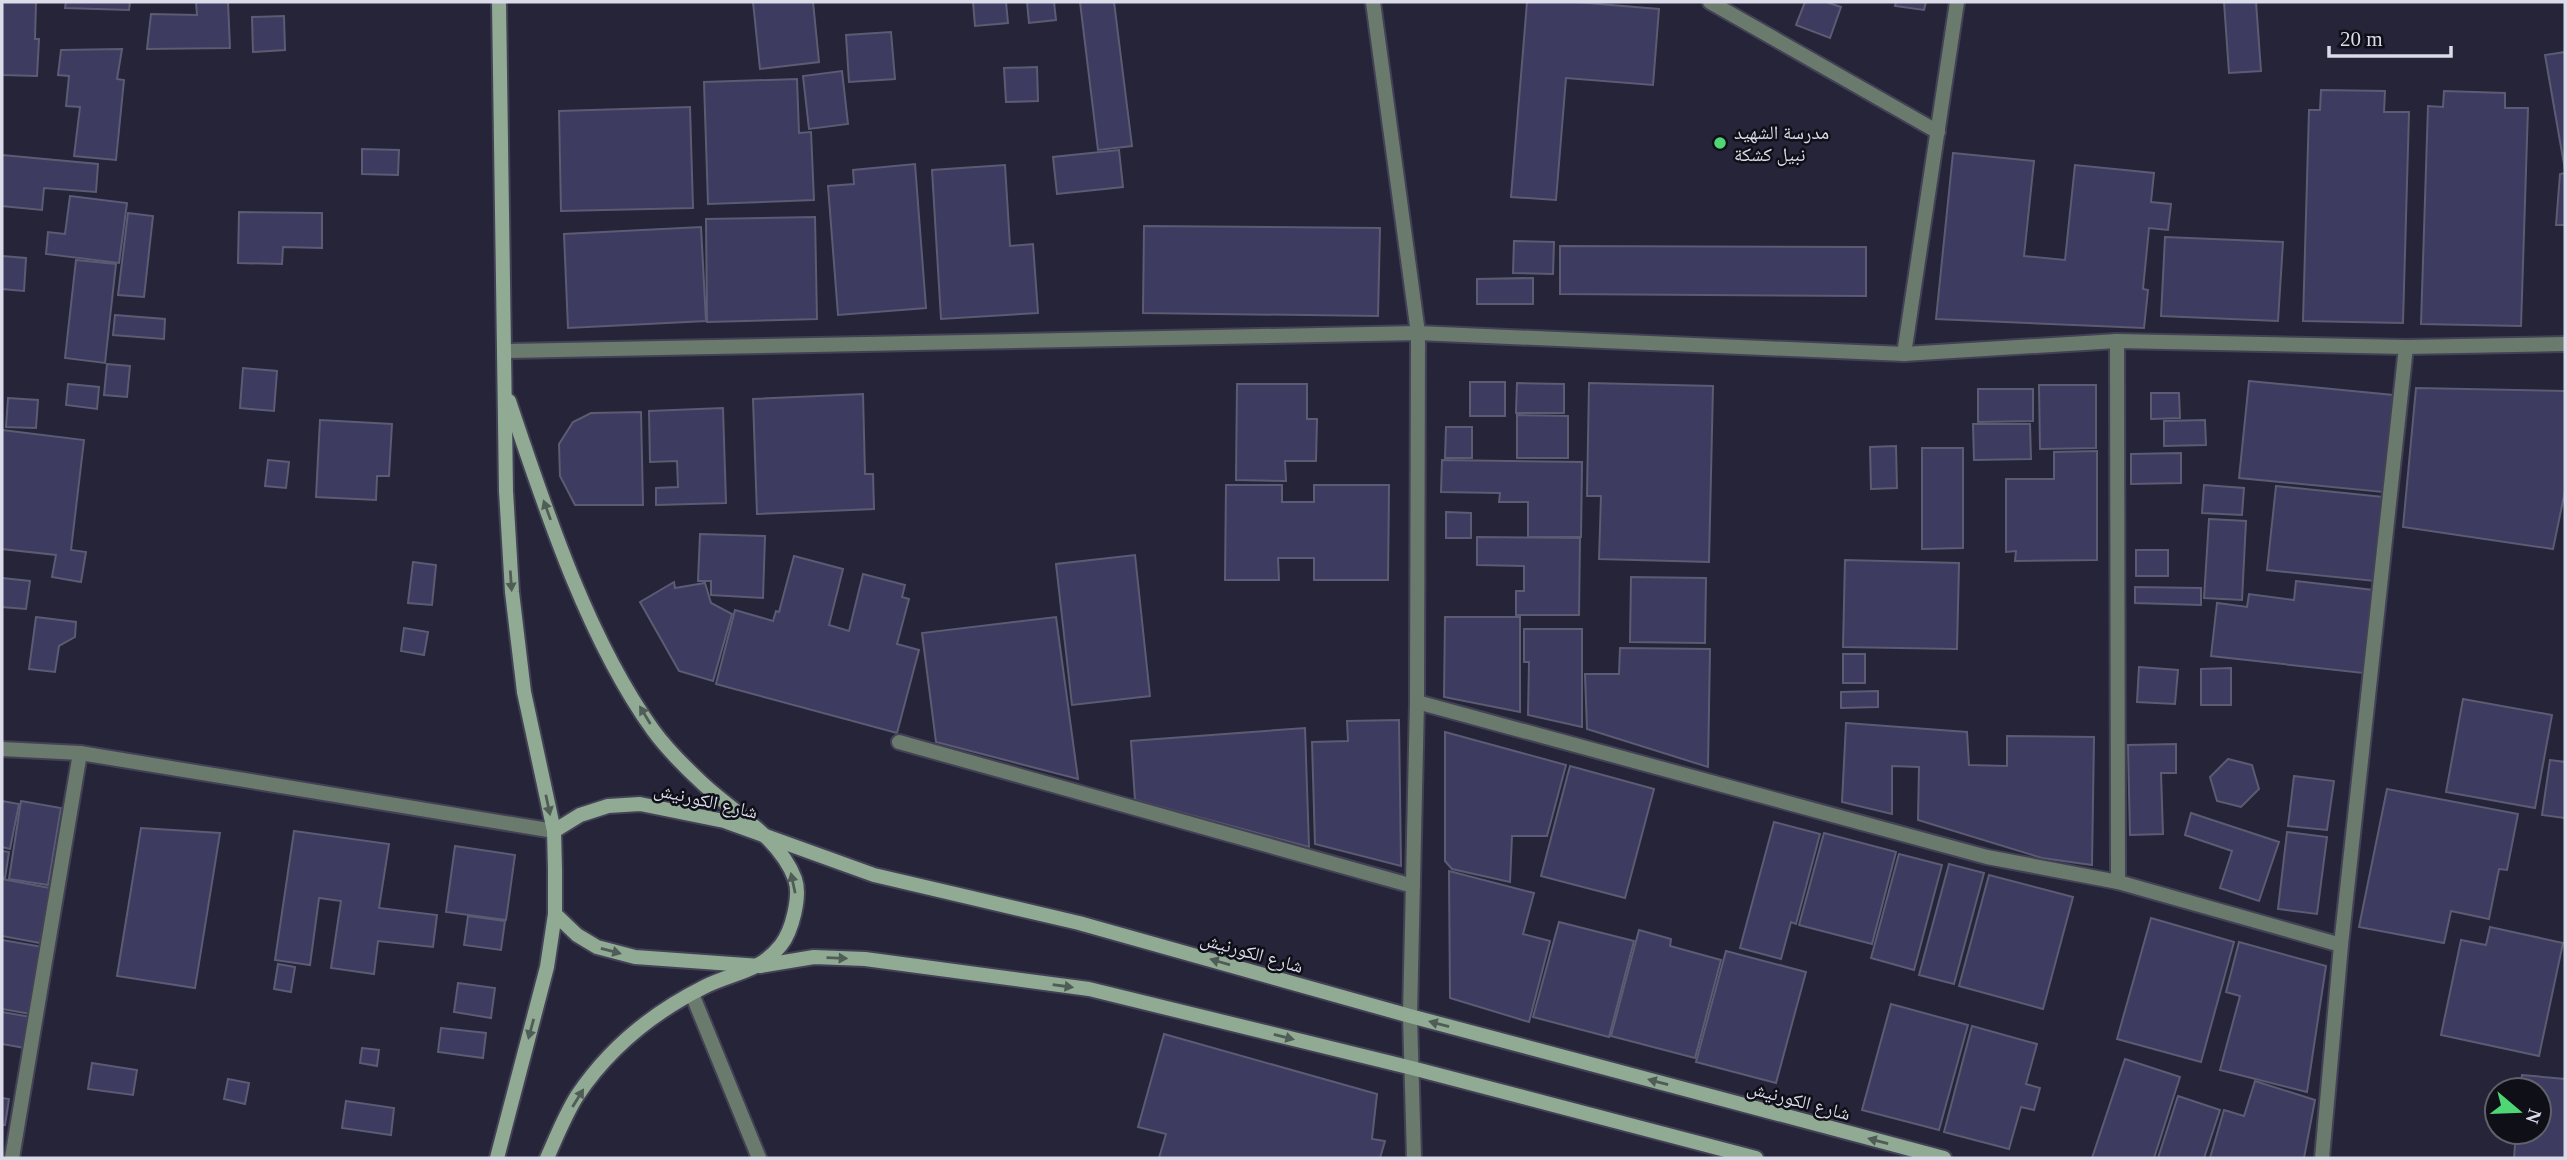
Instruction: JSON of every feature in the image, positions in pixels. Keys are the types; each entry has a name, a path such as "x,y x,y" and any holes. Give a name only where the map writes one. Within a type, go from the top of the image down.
{"main road":[{"path":"497,1158 547,967 555,914 554,831 524,692 512,592 506,491 499,2"},
{"path":"505,390 559,542 586,608 619,674 654,731 699,780 762,833 782,856 796,881 795,913 783,943 760,966 635,957 597,947 577,935 555,914"},
{"name":"شارع الكورنيش","path":"554,831 580,815 608,806 640,804 724,821 874,875 1079,923 1410,1016 1944,1158"},
{"path":"547,1158 576,1098 615,1048 659,1012 692,993 760,966 814,957 865,959 1089,989 1412,1068 1756,1158"}],"street":[{"path":"1373,2 1418,333 1417,702 1410,1016 1414,1158"},
{"path":"1710,2 1938,132"},
{"path":"1903,354 1957,2"},
{"path":"504,351 1418,333 1903,354 2117,341 2406,347 2565,344"},
{"path":"2117,341 2118,882"},
{"path":"2322,1158 2406,347"},
{"path":"1417,702 1987,857 2118,882 2342,945"},
{"path":"899,742 1413,886"},
{"path":"2,749 80,753 554,831"},
{"path":"12,1158 80,753"},
{"path":"692,993 759,1158"}],"building":[{"path":"2,2 36,2 35,39 39,39 37,76 2,75"},
{"path":"66,2 130,2 129,10 65,8"},
{"path":"196,2 228,2 230,48 147,49 151,14 197,15"},
{"path":"753,2 813,2 819,62 760,69"},
{"path":"973,2 1006,2 1008,23 975,26"},
{"path":"1027,2 1054,2 1056,20 1029,23"},
{"path":"1080,2 1114,2 1132,146 1098,150"},
{"path":"1527,2 1575,2 1659,9 1653,85 1566,78 1556,200 1511,197"},
{"path":"1805,2 1826,2 1841,7 1830,38 1796,25"},
{"path":"1896,2 1926,2 1924,10 1895,6"},
{"path":"2224,2 2256,2 2261,71 2229,73"},
{"path":"284,16 285,50 253,52 252,17"},
{"path":"891,32 895,79 849,82 846,35"},
{"path":"122,49 117,79 124,80 116,160 74,156 80,107 66,106 69,76 58,75 61,50"},
{"path":"2565,52 2565,170 2545,55"},
{"path":"1037,67 1038,101 1006,102 1004,68"},
{"path":"842,71 848,124 809,129 803,76"},
{"path":"797,79 799,133 811,132 814,200 708,204 704,82"},
{"path":"2321,90 2385,91 2384,112 2409,112 2403,323 2303,321 2309,110 2320,110"},
{"path":"2444,91 2505,93 2505,108 2528,108 2521,326 2421,324 2428,106 2443,107"},
{"path":"690,107 693,208 561,211 559,111"},
{"path":"362,149 399,150 398,175 362,174"},
{"path":"1119,150 1123,187 1057,194 1053,157"},
{"path":"1953,153 2034,161 2024,256 2065,260 2075,165 2154,173 2151,202 2171,204 2168,230 2149,228 2143,289 2148,290 2144,328 1936,319"},
{"path":"2,155 98,164 96,192 44,188 42,210 2,206"},
{"path":"915,164 926,308 838,315 828,186 854,184 853,170"},
{"path":"1005,165 1010,246 1033,244 1038,313 941,319 932,170"},
{"path":"2565,173 2565,225 2556,225 2560,174"},
{"path":"70,196 127,203 119,263 46,254 48,232 65,234"},
{"path":"239,212 322,213 322,248 283,247 282,264 238,263"},
{"path":"128,213 153,216 144,297 118,295"},
{"path":"815,217 817,319 707,322 706,219"},
{"path":"1144,226 1380,228 1378,316 1143,313"},
{"path":"701,227 706,321 568,328 564,234"},
{"path":"2165,237 2283,242 2278,321 2161,316"},
{"path":"1514,241 1554,242 1553,274 1513,273"},
{"path":"1560,246 1866,247 1866,296 1560,294"},
{"path":"2,256 26,258 24,291 2,289"},
{"path":"76,260 116,264 105,363 65,358"},
{"path":"1533,278 1533,304 1477,304 1477,279"},
{"path":"115,315 165,319 164,339 113,335"},
{"path":"107,364 130,366 127,397 104,395"},
{"path":"243,368 277,371 274,411 240,408"},
{"path":"2249,381 2393,395 2383,492 2239,478"},
{"path":"1470,382 1505,382 1505,416 1470,416"},
{"path":"1517,383 1564,384 1564,413 1516,413"},
{"path":"1589,383 1713,386 1709,562 1599,559 1601,496 1587,496"},
{"path":"68,384 99,387 97,409 66,405"},
{"path":"1237,384 1307,384 1307,419 1317,419 1316,461 1285,461 1286,481 1236,480"},
{"path":"2039,385 2096,385 2096,448 2040,449"},
{"path":"2416,388 2565,391 2565,491 2553,549 2403,527"},
{"path":"1978,389 2033,389 2033,421 1978,422"},
{"path":"2151,393 2179,393 2180,418 2151,419"},
{"path":"863,394 865,474 873,474 874,509 757,514 753,399"},
{"path":"8,398 38,400 36,428 6,427"},
{"path":"723,408 726,503 656,505 656,488 678,487 677,461 650,462 649,411"},
{"path":"641,412 643,505 575,505 560,476 559,444 573,422 591,413"},
{"path":"1517,415 1568,416 1568,458 1517,458"},
{"path":"320,420 392,424 389,476 377,476 376,500 316,497"},
{"path":"2205,420 2206,445 2164,446 2164,421"},
{"path":"1973,424 2030,424 2031,459 1974,460"},
{"path":"1446,427 1472,427 1472,458 1445,458"},
{"path":"2,430 84,440 71,550 86,552 81,582 52,577 56,555 2,549"},
{"path":"1896,446 1897,488 1871,489 1870,447"},
{"path":"1922,448 1963,448 1963,548 1922,549"},
{"path":"2097,451 2097,560 2015,561 2016,551 2006,552 2006,479 2054,479 2054,452"},
{"path":"2181,453 2181,483 2131,484 2131,454"},
{"path":"268,460 289,462 286,488 265,486"},
{"path":"1442,460 1582,462 1581,537 1528,537 1528,502 1499,502 1500,493 1441,492"},
{"path":"1226,485 1282,485 1282,502 1314,502 1314,485 1389,485 1388,580 1314,580 1314,558 1278,558 1279,580 1225,580"},
{"path":"2204,485 2244,488 2242,515 2202,513"},
{"path":"2276,486 2383,497 2375,581 2267,570"},
{"path":"1446,512 1471,513 1471,538 1446,538"},
{"path":"2209,519 2246,521 2242,600 2204,598"},
{"path":"700,534 765,536 763,598 711,595 711,581 698,581"},
{"path":"1477,537 1580,538 1579,615 1516,615 1516,591 1524,591 1524,566 1477,565"},
{"path":"2136,550 2168,550 2168,576 2136,576"},
{"path":"1135,555 1150,696 1072,705 1056,564"},
{"path":"794,556 843,569 829,625 849,631 863,574 905,585 902,597 909,599 897,644 919,650 897,733 716,684 735,610 773,621 776,611 779,612"},
{"path":"1845,560 1959,563 1957,649 1843,647"},
{"path":"413,562 436,565 432,605 408,603"},
{"path":"1631,577 1706,578 1705,643 1630,642"},
{"path":"2,578 30,581 26,609 2,607"},
{"path":"2296,581 2373,590 2363,673 2211,656 2217,603 2247,607 2249,594 2294,600"},
{"path":"674,582 675,588 705,583 711,603 732,614 713,681 679,671 640,602"},
{"path":"2135,587 2201,588 2201,605 2135,603"},
{"path":"36,617 76,622 75,637 59,646 55,672 29,669"},
{"path":"1056,617 1078,779 936,742 922,633"},
{"path":"1445,617 1520,617 1520,712 1444,697"},
{"path":"404,628 428,632 424,655 401,651"},
{"path":"1524,629 1582,629 1582,727 1528,715 1529,662 1524,662"},
{"path":"1620,648 1710,649 1708,767 1587,729 1585,674 1619,674"},
{"path":"1843,654 1865,654 1865,683 1843,683"},
{"path":"2139,667 2178,670 2175,704 2137,702"},
{"path":"2231,668 2231,705 2201,705 2201,669"},
{"path":"1878,691 1878,707 1841,708 1841,692"},
{"path":"2463,699 2552,715 2535,808 2446,792"},
{"path":"1399,720 1401,866 1315,844 1312,742 1348,741 1347,721"},
{"path":"1846,723 1967,732 1969,765 2007,766 2007,736 2094,737 2092,865 2042,858 1918,820 1919,767 1892,766 1892,814 1842,802"},
{"path":"1305,728 1309,847 1135,800 1131,741"},
{"path":"1445,732 1566,765 1547,836 1512,836 1510,882 1452,869 1445,861"},
{"path":"2176,744 2176,773 2161,773 2163,834 2130,835 2128,745"},
{"path":"2228,759 2252,765 2259,789 2241,807 2217,801 2210,777"},
{"path":"2550,760 2565,762 2565,818 2542,815"},
{"path":"1570,766 1654,789 1625,898 1541,876"},
{"path":"2294,776 2334,781 2327,830 2288,826"},
{"path":"2387,789 2518,814 2507,870 2499,869 2489,919 2451,911 2444,943 2359,927"},
{"path":"2,801 19,804 10,849 2,847"},
{"path":"21,801 61,808 48,885 9,879"},
{"path":"2191,813 2279,842 2259,901 2220,888 2232,851 2185,835"},
{"path":"1774,822 1820,834 1796,924 1791,922 1781,959 1740,948"},
{"path":"141,828 220,833 195,988 117,976"},
{"path":"294,831 389,844 379,908 437,915 433,947 378,941 374,974 331,968 341,901 319,898 310,965 275,960"},
{"path":"2287,832 2327,837 2317,914 2278,909"},
{"path":"1824,833 1896,852 1872,944 1799,925"},
{"path":"455,846 515,855 506,920 446,912"},
{"path":"2,851 9,852 5,878 2,877"},
{"path":"1899,854 1942,865 1914,970 1871,958"},
{"path":"1949,864 1984,873 1954,984 1919,975"},
{"path":"1449,871 1534,893 1523,934 1550,941 1529,1022 1450,998"},
{"path":"1989,875 2073,897 2043,1009 1959,986"},
{"path":"2,879 50,888 40,943 2,936"},
{"path":"468,916 505,921 501,950 464,945"},
{"path":"2151,918 2234,942 2201,1062 2117,1039"},
{"path":"1559,922 1634,941 1609,1037 1533,1017"},
{"path":"2490,927 2563,943 2539,1056 2441,1035 2461,940 2486,945"},
{"path":"1639,930 1671,939 1670,946 1721,960 1695,1058 1611,1036"},
{"path":"2,940 43,947 31,1014 2,1009"},
{"path":"2239,942 2326,966 2307,1092 2220,1070 2240,996 2226,992"},
{"path":"1726,951 1806,972 1776,1083 1696,1062"},
{"path":"278,964 295,967 291,992 274,989"},
{"path":"458,983 495,988 491,1018 454,1012"},
{"path":"1891,1004 1968,1025 1939,1130 1862,1110"},
{"path":"2,1012 31,1017 25,1048 2,1044"},
{"path":"1972,1026 2037,1044 2026,1084 2040,1088 2034,1110 2021,1107 2009,1149 1944,1132"},
{"path":"441,1028 486,1033 483,1058 438,1052"},
{"path":"1164,1034 1377,1094 1372,1139 1385,1141 1380,1158 1159,1158 1166,1134 1138,1127"},
{"path":"362,1048 379,1050 377,1066 360,1063"},
{"path":"2125,1059 2180,1077 2154,1158 2092,1158"},
{"path":"92,1063 137,1070 133,1095 88,1089"},
{"path":"2553,1078 2565,1079 2565,1158 2514,1158 2515,1146 2553,1146"},
{"path":"228,1079 249,1083 245,1104 224,1099"},
{"path":"2255,1081 2315,1100 2304,1158 2210,1158 2224,1110 2244,1116"},
{"path":"2178,1096 2220,1110 2204,1158 2158,1158"},
{"path":"2,1098 9,1099 5,1125 2,1125"},
{"path":"346,1101 394,1108 391,1135 342,1128"}],"place":[{"name":"مدرسة الشهيد نبيل كشكة","path":"1720,143"}]}
